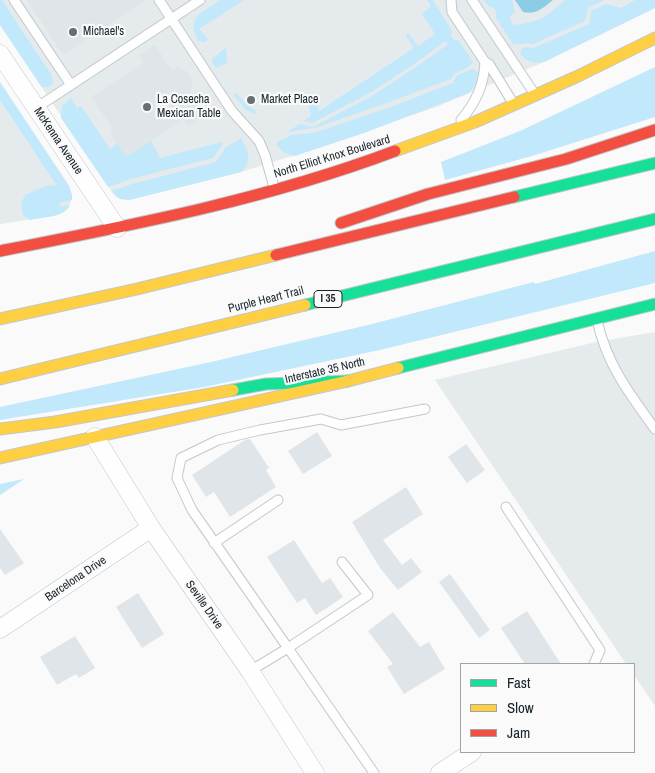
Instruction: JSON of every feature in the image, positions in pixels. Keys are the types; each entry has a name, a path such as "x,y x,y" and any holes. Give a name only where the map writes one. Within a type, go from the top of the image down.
{"main road":[{"name":"North Elliot Knox Boulevard","path":"0,251 117,228 243,199 364,163 452,131 535,95 652,38"},
{"path":"334,225 428,194 566,159 655,130"},
{"path":"0,319 137,289 655,163"},
{"name":"Purple Heart Trail","path":"0,379 655,219"},
{"path":"137,289 278,243"},
{"name":"Interstate 35 North","path":"0,458 348,381 655,304"},
{"path":"0,429 55,422 266,384 348,381"}],"street":[{"name":"McKenna Avenue","path":"0,54 117,228"},
{"name":"Seville Drive","path":"95,437 151,528 250,671 315,773"},
{"name":"Barcelona Drive","path":"0,629 151,528"},
{"path":"440,773 470,753"}],"lane":[{"path":"14,0 71,85"},
{"path":"159,0 232,112 259,141 266,155 275,190"},
{"path":"36,108 200,0"},
{"path":"451,0 452,12 485,62 489,64 514,104"},
{"path":"472,0 535,95"},
{"path":"452,131 477,97 485,73 485,62"},
{"path":"596,318 608,358 655,429"},
{"path":"374,773 192,510 178,478 181,458 218,440 321,419 341,425 425,410"},
{"path":"214,542 278,500"},
{"path":"506,507 600,650 594,663"},
{"path":"250,671 368,595 342,562"}],"shaded area":[{"name":"Market Place","path":"0,0 655,0 655,8 544,62 436,107 241,172 129,200 116,197 110,189 0,25"},
{"path":"0,0 2,0 52,76 53,83 48,87 42,87 0,25"},
{"path":"221,0 244,0 199,29 208,39 205,42 199,41 195,33 195,21 198,16"},
{"path":"427,0 433,0 452,31 451,36 454,40 459,41 473,62 470,66 454,74 451,79 386,103 321,126 284,134 300,124 313,127 372,96 448,44 445,41 370,93 312,123 304,121 311,116 309,104 311,101 316,100 319,111 414,48 406,36 407,34 418,46 435,34 422,14 431,6"},
{"path":"484,0 512,0 515,12 509,17 513,25 541,18 565,0 604,0 588,8 585,21 533,44 513,44 496,18 494,8 488,6"},
{"path":"515,0 553,0 539,10 528,13 523,12"},
{"path":"635,0 655,0 655,8 544,62 530,61 520,54 522,48 534,48 589,24 591,11 606,4 621,8"},
{"path":"226,48 227,63 216,68 212,62 213,58"},
{"path":"655,67 655,117 532,156 445,180 441,162 520,131"},
{"path":"472,69 478,72 477,82 469,93 364,133 295,156 284,153 276,144 280,140 292,135 314,133 388,108 453,83 456,76"},
{"path":"0,82 69,186 72,195 69,208 58,215 0,224"},
{"path":"0,82 69,186 72,200 59,203 60,207 70,205 58,215 30,220 23,215 21,204 25,195 48,185 57,186 0,100"},
{"path":"236,93 256,111 255,114 245,109 234,95"},
{"path":"71,98 77,108 81,106 110,149 121,141 130,155 151,141 160,158 221,142 223,144 213,158 131,179 108,187 61,118 62,106"},
{"path":"241,138 246,147 248,160 241,172 129,200 120,199 111,191 216,162 225,148"},
{"path":"655,251 655,283 380,350 204,387 0,420 0,407 211,362 368,325 534,282 535,284"},
{"path":"655,332 655,706 635,676 635,663 625,663 435,380 596,342"},
{"path":"24,479 0,495 0,484"}],"building":[{"name":"Michael's","path":"27,0 147,0 63,55"},
{"name":"La Cosecha Mexican Table","path":"155,45 172,71 178,67 188,72 192,81 190,97 203,117 188,127 183,120 130,155 125,156 110,133 114,130 91,97 144,62 139,55"},
{"path":"317,432 332,456 303,474 288,451"},
{"path":"250,439 269,468 266,470 276,487 230,517 214,492 206,497 192,475 245,440"},
{"path":"466,444 485,470 467,483 448,457"},
{"path":"406,487 423,514 383,540 402,565 411,558 422,572 398,590 380,568 352,522"},
{"path":"0,529 24,563 5,575 0,568"},
{"path":"294,540 322,583 330,578 343,597 316,615 305,598 297,603 267,557"},
{"path":"450,574 490,630 479,638 439,582"},
{"path":"138,593 164,634 142,648 116,607"},
{"path":"527,611 560,663 524,663 501,628"},
{"path":"393,612 420,647 429,642 445,669 404,694 387,667 393,664 368,631"},
{"path":"75,636 95,668 79,678 76,674 57,685 40,657"}],"traffic: fast":[{"path":"514,197 655,163"},
{"path":"305,305 655,219"},
{"path":"398,368 655,304"},
{"path":"233,390 266,384 348,381"}],"traffic: slow":[{"path":"395,151 475,122 576,77 655,38"},
{"path":"0,319 137,289 276,255"},
{"path":"0,379 305,305"},
{"path":"0,458 348,381 398,368"},
{"path":"0,429 55,422 233,390"}],"traffic: jam":[{"path":"341,223 428,194 566,159 655,130"},
{"path":"0,251 150,221 249,197 347,168 395,151"},
{"path":"276,255 514,197"}],"place":[{"name":"Michael's","path":"73,32"},
{"name":"Market Place","path":"251,100"},
{"name":"La Cosecha Mexican Table","path":"147,107"}]}
